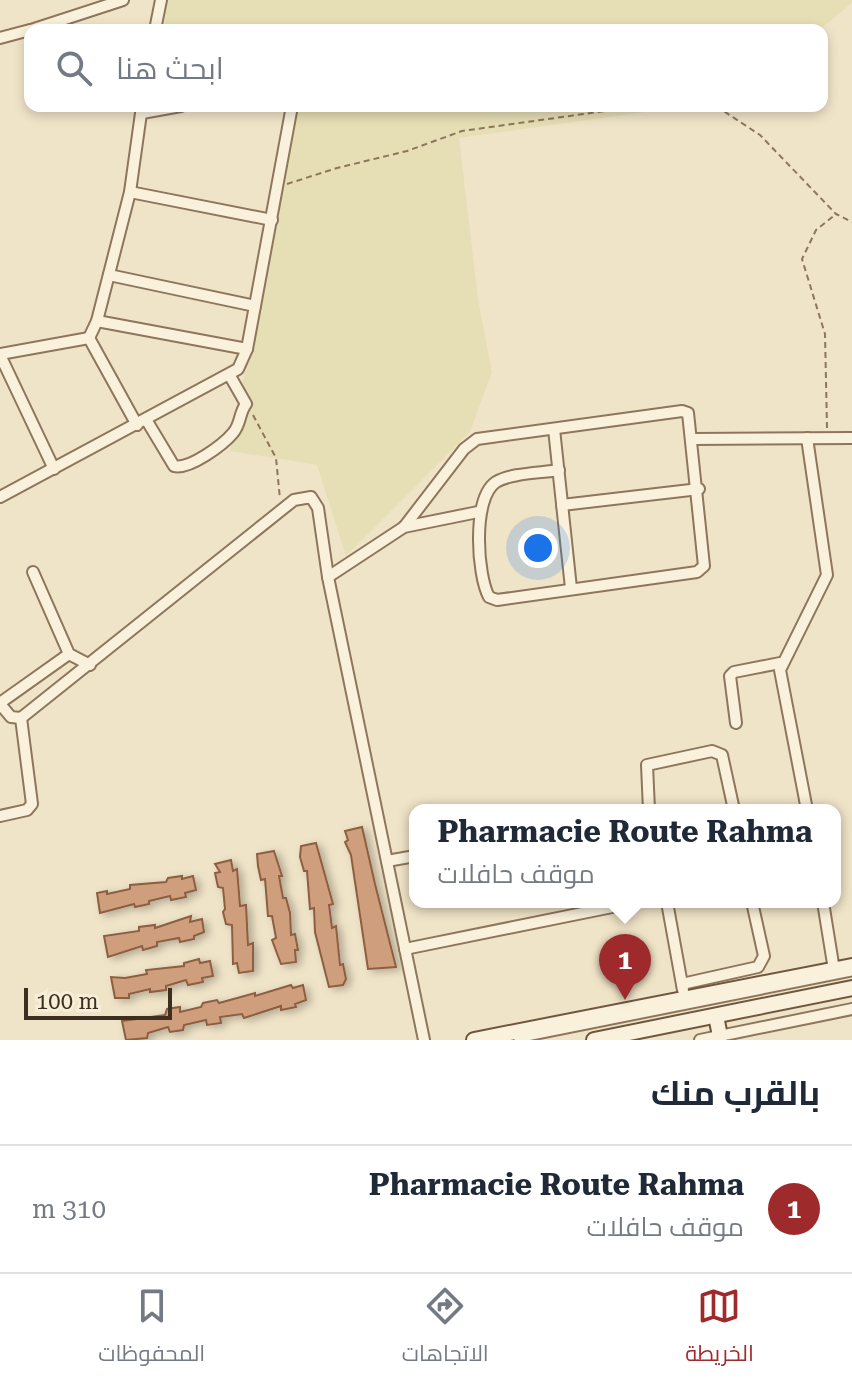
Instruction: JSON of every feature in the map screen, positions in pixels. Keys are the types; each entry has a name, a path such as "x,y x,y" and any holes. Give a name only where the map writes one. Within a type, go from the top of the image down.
{"main road":[{"path":"474,1040 684,992 852,966"},
{"path":"594,1040 852,988"},
{"path":"716,1016 720,1038"}],"street":[{"path":"49,24 123,0"},
{"path":"156,24 161,0"},
{"path":"0,38 24,32"},
{"path":"89,338 97,321 130,192 142,112"},
{"path":"0,497 238,369 247,349 291,112"},
{"path":"130,192 272,220"},
{"path":"109,275 255,306"},
{"path":"97,321 247,349"},
{"path":"54,469 0,355 89,338"},
{"path":"89,338 142,423 174,466 185,467 232,434 246,404 230,376"},
{"path":"328,577 404,527 470,443 486,437 682,411 688,413 693,439 706,562 702,569 497,600 489,597 478,512 497,482 559,470"},
{"path":"554,429 571,588"},
{"path":"806,804 780,663 821,593 827,575 807,438"},
{"path":"693,439 852,438"},
{"path":"562,505 699,489"},
{"path":"69,654 0,704 11,717 21,718 282,509 302,496 314,500 424,1040"},
{"path":"404,527 478,512"},
{"path":"33,572 69,654 90,665"},
{"path":"736,723 730,676 734,672 780,663"},
{"path":"0,816 27,810 32,804 21,718"},
{"path":"649,804 647,765 712,751 722,755 733,804"},
{"path":"387,861 409,857"},
{"path":"405,949 607,908"},
{"path":"668,908 684,992 758,967 764,956 753,908"},
{"path":"824,908 834,970"},
{"path":"700,1040 852,1009"}],"lane":[{"path":"517,1040 852,975"},
{"path":"533,1040 852,975"}],"path":[{"path":"278,187 326,171 407,151 462,131 598,112"},
{"path":"725,112 760,135 836,214 852,222"},
{"path":"827,438 825,334 802,259 816,230 836,214"},
{"path":"246,404 276,458 282,509"}],"shaded area":[{"path":"166,0 852,0 826,24 165,24"},
{"path":"293,112 645,112 459,138 478,299 492,372 470,432 346,556 317,465 230,451"}],"building":[{"path":"362,827 396,967 368,969 351,855 345,842 348,840 345,831"},
{"path":"316,843 333,904 329,905 332,928 336,926 340,965 343,964 346,979 343,985 329,987 315,932 314,908 310,909 307,871 304,871 300,857 301,846"},
{"path":"274,851 282,876 279,876 283,898 286,898 290,913 291,935 295,934 298,950 295,950 296,962 281,964 272,940 276,938 272,916 268,916 265,879 261,880 257,854"},
{"path":"231,860 233,871 237,869 240,906 246,905 248,945 253,943 253,971 239,973 237,963 233,964 232,925 226,924 223,888 218,887 215,873 220,872 215,864"},
{"path":"182,876 182,879 193,876 196,890 185,893 186,897 171,900 170,896 149,901 149,904 135,907 134,904 100,913 97,893 107,891 107,894 130,889 130,885 166,882 168,878"},
{"path":"191,916 190,922 202,919 204,932 194,936 194,939 157,942 157,946 143,950 142,946 108,957 104,936 139,931 139,927 155,925 155,928"},
{"path":"199,959 200,963 210,961 213,976 202,978 203,982 188,985 186,980 166,986 166,990 150,992 150,989 129,994 129,998 115,998 111,977 147,974 146,970 184,966 184,963"},
{"path":"291,985 293,988 303,985 306,1000 295,1004 296,1007 281,1010 281,1006 244,1018 242,1014 220,1017 221,1023 207,1025 206,1020 184,1025 183,1030 170,1032 168,1027 148,1033 147,1038 126,1040 122,1021 165,1015 167,1009 180,1007 180,1012 201,1007 203,1003 217,1000 219,1003 255,993 255,996"}],"place":[{"name":"Pharmacie Route Rahma","path":"625,1000"}]}
